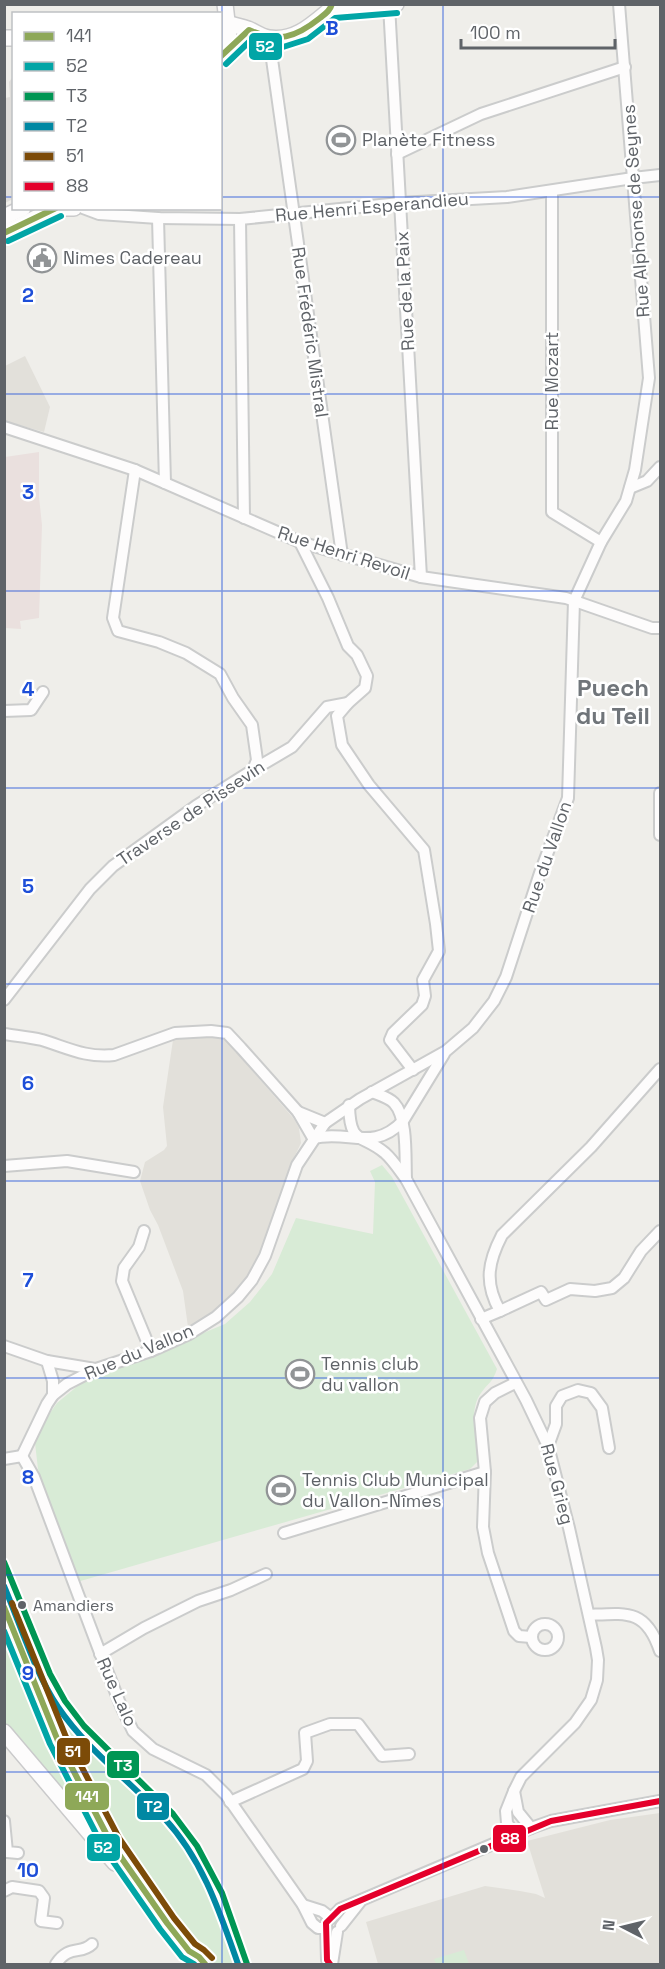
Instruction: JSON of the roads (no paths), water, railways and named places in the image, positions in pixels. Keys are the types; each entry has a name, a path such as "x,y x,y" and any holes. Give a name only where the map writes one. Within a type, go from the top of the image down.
{"main road":[{"path":"225,4 225,52"},
{"path":"234,4 249,30"},
{"path":"224,23 269,38 281,38 293,36 314,23 329,6 396,4"},
{"path":"225,52 249,30"},
{"path":"4,217 19,210"},
{"path":"4,233 53,210"},
{"path":"4,1606 57,1741 111,1843 192,1958 199,1957 205,1965"},
{"path":"4,1732 118,1867 140,1899 166,1923"}],"street":[{"name":"Rue Alphonse de Seynes","path":"574,601 601,542 626,501 635,470 649,378 619,4"},
{"name":"Rue de la Paix","path":"389,5 420,577"},
{"name":"Rue Frédéric Mistral","path":"269,38 342,555"},
{"path":"397,154 481,114 625,67"},
{"name":"Rue Henri Esperandieu","path":"88,210 99,214 159,218 240,219 400,203 507,197 660,176"},
{"name":"Rue Mozart","path":"552,191 552,512 601,542"},
{"path":"159,218 165,483"},
{"path":"240,219 244,518"},
{"name":"Rue Henri Revoil","path":"4,427 135,470 300,542 342,555 420,577 566,598 652,628 660,628"},
{"path":"630,488 647,481 660,466"},
{"path":"135,470 113,618 118,631 159,642 186,653 220,674 252,725 257,760 252,770"},
{"path":"300,542 328,598 348,646 357,655 367,676 365,688 337,716 342,745 369,785 424,850 439,951 423,980 425,996 423,1005 393,1033 390,1040 413,1070"},
{"name":"Rue du Vallon","path":"22,1456 47,1404 53,1395 67,1383 96,1369 151,1351 189,1334 216,1317 238,1297 252,1280 265,1256 297,1165 325,1123 349,1105 446,1051 473,1028 494,1001 506,977 540,873 568,798 574,601"},
{"path":"4,711 31,710 43,692"},
{"name":"Traverse de Pissevin","path":"4,999 90,889 107,872 165,827 252,770 292,747 327,707 348,703"},
{"path":"660,793 660,835"},
{"path":"4,1034 39,1040 87,1056 104,1056 114,1055 175,1033 211,1031 226,1033 298,1112 313,1138"},
{"name":"Rue du Vallon","path":"313,1138 329,1135 372,1139 385,1135 403,1121 446,1051"},
{"path":"500,1311 492,1298 489,1271 496,1246 502,1235 591,1147 660,1069"},
{"path":"372,1092 392,1101 403,1121"},
{"path":"349,1105 350,1122 357,1137"},
{"path":"298,1112 325,1123"},
{"name":"Rue Grieg","path":"403,1121 406,1179"},
{"name":"Rue Grieg","path":"357,1137 385,1153 406,1179 548,1446 557,1475 598,1660 597,1680 591,1700 575,1723 521,1777 495,1843"},
{"path":"4,1167 67,1161 134,1172"},
{"path":"144,1231 139,1247 124,1268 122,1281 151,1351"},
{"path":"481,1319 541,1292 546,1300 570,1289 595,1291 612,1288 624,1278 641,1251 660,1231"},
{"path":"4,1346 47,1361 96,1369"},
{"path":"47,1361 53,1381 53,1395"},
{"path":"515,1383 495,1393 485,1402 480,1418 485,1472 483,1527 488,1553 514,1631 519,1636 531,1637"},
{"path":"548,1446 556,1424 556,1406 561,1396 578,1390 591,1393 602,1408 609,1448"},
{"path":"4,1459 22,1456"},
{"name":"Rue Lalo","path":"22,1456 34,1478 100,1654 133,1731 153,1749 206,1775 215,1783 303,1905 312,1923 318,1928 332,1925"},
{"path":"284,1533 485,1472"},
{"path":"100,1654 144,1628 198,1601 231,1590 266,1574"},
{"path":"589,1615 624,1614 636,1617 655,1634 660,1651"},
{"path":"230,1803 303,1769 307,1761 305,1733 330,1724 358,1724 382,1756 409,1754"},
{"path":"514,1791 518,1812 531,1828"},
{"path":"331,1965 327,1960 326,1947 332,1925 361,1901 551,1821 660,1801"},
{"path":"506,1811 507,1823 515,1835"},
{"path":"4,1821 7,1852 18,1853"},
{"path":"4,1891 12,1887 39,1891 44,1898 41,1921 57,1923"},
{"path":"303,1905 322,1911 332,1925"},
{"path":"56,1965 70,1951 87,1949 92,1944"}],"place":[{"name":"Planète Fitness","path":"341,140"},
{"name":"Nimes Cadereau","path":"42,258"},
{"name":"Tennis club du vallon","path":"300,1374"},
{"name":"Tennis Club Municipal du Vallon-Nîmes","path":"281,1490"},
{"name":"Amandiers","path":"22,1605"}],"district":[{"name":"Puech du Teil","path":"613,702"}]}
